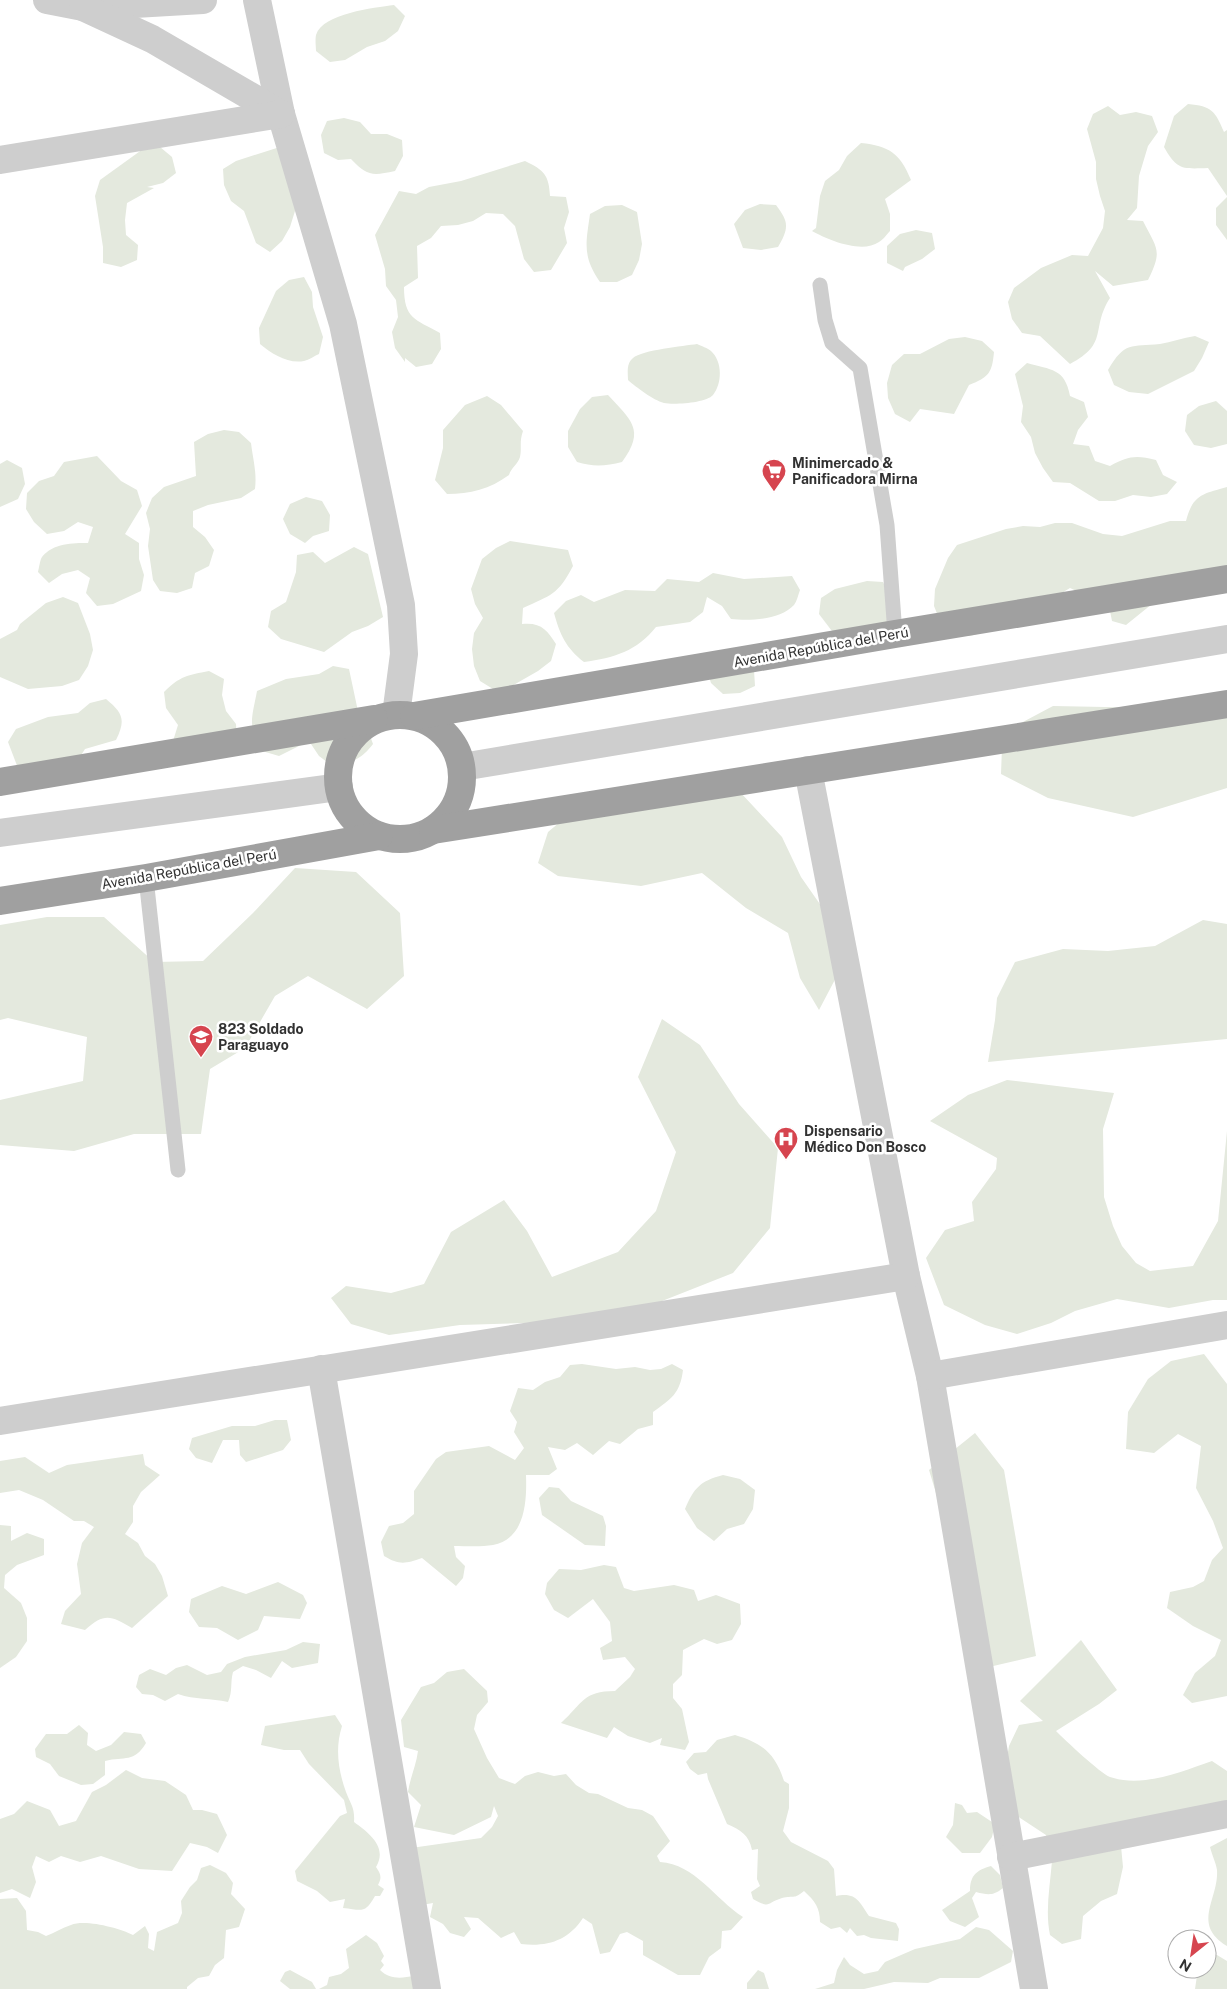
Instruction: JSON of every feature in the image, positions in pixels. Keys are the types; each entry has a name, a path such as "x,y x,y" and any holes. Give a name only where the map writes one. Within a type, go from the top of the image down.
{"highway":[{"name":"Avenida República del Perú","path":"0,782 1227,579"},
{"path":"433,830 1227,704"},
{"path":"396,716 431,723 446,734 456,749 462,767 462,785 457,803 447,818 433,830 416,838 397,840 378,836 362,827 349,812 340,796 337,777 340,758 348,741 361,727 396,716"},
{"name":"Avenida República del Perú","path":"0,901 146,878 378,836"}],"street":[{"path":"47,0 83,7 152,39 281,114"},
{"path":"83,7 203,0"},
{"path":"257,0 281,114 343,324 401,605 404,654 396,716"},
{"path":"0,160 281,114"},
{"path":"462,767 1227,639"},
{"path":"808,770 906,1276 930,1376 1034,1989"},
{"path":"0,833 339,787"},
{"path":"0,1421 906,1276"},
{"path":"930,1376 1227,1325"},
{"path":"321,1369 427,1989"},
{"path":"1011,1857 1227,1814"}],"lane":[{"path":"820,284 825,320 832,343 860,368 887,526 895,634"},
{"path":"146,878 178,1170"}],"shaded area":[{"path":"394,5 405,16 398,31 385,41 367,47 345,60 330,62 316,51 316,35 328,21 362,10"},
{"path":"1188,104 1208,108 1215,114 1224,132 1227,130 1227,196 1208,168 1186,168 1181,166 1173,160 1164,147 1174,116"},
{"path":"1108,106 1120,115 1136,112 1152,116 1158,132 1148,146 1139,176 1137,208 1127,220 1143,221 1155,244 1157,256 1148,280 1113,286 1095,271 1110,298 1104,309 1095,342 1090,349 1070,364 1040,336 1022,333 1012,319 1008,302 1014,288 1041,268 1072,255 1088,256 1103,228 1105,211 1096,179 1096,162 1087,129 1093,114"},
{"path":"344,118 360,122 371,134 387,134 402,140 403,156 395,171 381,174 366,172 351,159 338,160 324,153 321,135 327,121"},
{"path":"861,143 879,146 892,152 898,157 911,180 885,199 890,214 890,231 879,242 864,247 836,242 812,231 816,228 820,196 825,181 839,170 847,156"},
{"path":"283,146 308,183 290,227 282,241 270,252 256,243 244,211 231,201 224,185 223,169 236,161"},
{"path":"160,147 172,157 176,173 163,183 147,187 154,188 127,203 126,235 138,245 137,260 121,267 103,263 103,247 95,196 100,180 143,149"},
{"path":"525,161 541,170 547,178 550,196 566,197 569,212 564,228 567,243 551,270 534,272 524,259 515,226 503,214 486,213 473,221 458,225 441,226 431,238 417,246 418,278 404,287 406,306 409,312 418,321 440,333 441,349 432,364 416,367 405,358 405,362 395,348 392,332 398,317 396,300 386,286 385,269 375,235 399,191 416,194 429,187 461,181"},
{"path":"1227,197 1227,240 1216,225 1216,208"},
{"path":"760,204 776,205 785,221 786,230 778,247 761,250 743,248 734,224 745,210"},
{"path":"622,205 637,212 642,244 639,260 632,275 617,282 600,282 594,273 588,257 587,233 590,214 605,206"},
{"path":"916,230 932,233 935,249 922,259 905,267 903,271 887,263 887,246 900,234"},
{"path":"304,277 312,292 313,307 323,337 319,354 308,360 298,362 286,360 275,355 260,344 259,328 276,291 289,280"},
{"path":"1195,336 1209,342 1194,371 1148,394 1129,392 1114,385 1108,370 1124,350 1135,346 1160,344"},
{"path":"965,337 982,341 994,352 993,359 990,370 985,377 969,385 954,414 920,409 910,422 895,414 888,398 887,383 892,365 904,354 920,354 949,339"},
{"path":"697,344 711,351 718,361 720,373 718,385 713,395 709,398 690,403 664,403 640,390 628,380 629,363 638,355"},
{"path":"1027,363 1050,369 1061,375 1068,387 1070,396 1084,402 1088,417 1078,430 1073,444 1089,446 1095,461 1110,466 1132,457 1156,460 1163,475 1177,482 1167,494 1151,497 1133,495 1115,501 1099,501 1070,483 1053,482 1035,453 1031,437 1021,422 1023,406 1015,374"},
{"path":"608,395 633,426 633,442 629,451 622,462 594,465 577,462 568,447 568,431 580,409 592,397"},
{"path":"487,396 501,405 523,431 519,459 509,475 495,484 472,492 447,494 435,480 443,448 443,430 465,405"},
{"path":"1216,401 1227,411 1227,444 1211,448 1194,445 1185,431 1187,415 1199,406"},
{"path":"224,430 239,432 251,443 255,471 255,489 241,498 208,505 193,511 193,527 205,537 214,550 209,566 195,573 192,588 177,593 160,591 153,580 148,546 150,529 146,513 152,498 164,487 196,476 194,442 208,434"},
{"path":"97,456 121,481 137,490 142,506 125,534 139,543 139,559 144,575 141,591 113,604 97,606 86,593 90,578 78,570 62,574 49,583 38,572 41,558 47,552 57,546 88,543 93,527 78,522 64,531 47,534 34,522 26,509 27,493 39,481 54,476 64,462"},
{"path":"7,460 22,468 25,484 18,499 0,507 0,464"},
{"path":"1227,487 1227,584 1152,604 1126,625 1112,621 1109,606 1070,588 1049,601 988,630 975,634 966,636 950,634 940,621 934,606 935,589 948,558 957,545 1006,529 1023,526 1040,527 1055,523 1072,523 1103,534 1122,536 1170,521 1186,521 1192,505 1200,496"},
{"path":"306,497 322,501 330,515 329,531 313,536 305,543 290,534 283,519 290,504"},
{"path":"510,541 568,550 573,566 558,589 541,600 523,608 522,624 534,624 543,628 556,644 551,661 510,687 493,689 480,681 474,666 472,649 474,633 483,618 475,604 471,589 482,559 496,548"},
{"path":"354,547 368,554 383,617 368,626 352,632 324,652 281,639 268,627 271,611 286,602 296,572 297,555 313,552 325,563"},
{"path":"713,573 744,579 792,576 800,590 794,605 781,614 773,617 747,620 731,619 722,606 707,597 703,612 690,622 656,627 633,648 605,658 584,662 564,640 554,613 566,601 581,595 594,602 625,590 655,591 667,579 699,582"},
{"path":"867,581 883,582 890,597 887,628 838,639 819,614 821,598 835,589"},
{"path":"63,597 78,603 90,634 93,650 88,666 79,680 62,686 28,689 0,677 0,639 17,630 20,624 46,603"},
{"path":"333,666 349,669 359,716 368,730 373,744 368,750 355,760 331,765 319,756 309,741 279,756 262,751 254,735 252,722 257,691 286,679 319,674"},
{"path":"706,667 754,670 755,686 740,693 723,694 711,683"},
{"path":"209,671 224,679 222,695 226,711 236,724 237,740 173,741 178,725 166,708 164,692 185,677"},
{"path":"106,699 116,708 121,717 121,727 116,740 85,749 76,763 21,776 8,742 16,729 48,717 78,713 90,703"},
{"path":"1227,704 1227,788 1133,817 1048,798 1001,774 1002,747 1021,723 1053,706 1210,709"},
{"path":"740,792 782,837 801,877 831,920 840,970 819,1010 800,978 788,933 746,908 702,873 641,886 558,876 538,863 548,832 578,807"},
{"path":"295,868 356,872 400,913 404,976 367,1009 308,976 275,996 245,1048 210,1069 201,1134 134,1134 74,1151 0,1145 0,1100 83,1081 87,1037 8,1018 0,1020 0,925 47,917 104,917 154,962 203,961 253,913"},
{"path":"1203,920 1227,924 1227,1039 988,1062 997,998 1015,962 1063,949 1108,951 1155,946"},
{"path":"662,1019 700,1045 739,1104 778,1148 770,1228 733,1273 614,1320 460,1325 389,1335 351,1324 331,1298 346,1286 391,1293 424,1284 451,1232 504,1200 527,1231 552,1277 618,1252 656,1211 676,1152 638,1077"},
{"path":"1007,1080 1114,1093 1103,1129 1104,1197 1113,1226 1122,1246 1136,1263 1150,1271 1193,1266 1218,1221 1227,1131 1227,1300 1213,1300 1169,1308 1117,1299 1075,1311 1051,1323 1017,1334 985,1325 944,1305 926,1258 945,1230 974,1221 972,1202 996,1169 997,1158 930,1121 968,1095"},
{"path":"1204,1354 1227,1384 1227,1696 1192,1703 1183,1695 1195,1673 1215,1656 1221,1640 1193,1626 1167,1608 1170,1592 1193,1587 1204,1581 1212,1560 1223,1548 1213,1521 1196,1488 1201,1446 1178,1434 1154,1453 1126,1449 1128,1412 1148,1379 1171,1361"},
{"path":"582,1364 616,1369 635,1367 650,1370 661,1369 672,1364 683,1370 680,1385 674,1395 653,1412 653,1425 638,1429 620,1444 609,1441 593,1455 577,1443 565,1450 548,1447 557,1469 549,1475 526,1475 526,1496 522,1518 512,1535 504,1541 493,1545 454,1546 456,1557 465,1566 463,1578 456,1586 422,1558 402,1563 384,1556 381,1542 389,1526 403,1523 414,1514 414,1491 436,1459 446,1452 489,1446 515,1460 524,1448 514,1432 517,1422 510,1411 518,1388 533,1390 545,1382 560,1377 570,1365"},
{"path":"275,1420 287,1420 291,1440 283,1450 246,1462 240,1455 239,1440 223,1440 212,1463 196,1458 189,1449 192,1438 232,1426 255,1426"},
{"path":"975,1433 1004,1470 1036,1656 989,1667 929,1470"},
{"path":"143,1454 145,1465 160,1475 141,1492 133,1506 133,1522 125,1534 138,1543 145,1556 155,1564 162,1576 168,1596 132,1628 108,1618 98,1620 85,1630 61,1624 65,1611 81,1594 77,1564 82,1543 94,1527 84,1521 74,1521 43,1500 19,1490 0,1493 0,1461 25,1457 49,1473 67,1465"},
{"path":"723,1475 740,1479 755,1490 753,1509 744,1524 727,1529 714,1541 697,1528 685,1509 699,1486"},
{"path":"549,1487 559,1488 571,1501 603,1516 606,1526 605,1546 585,1545 542,1515 539,1498"},
{"path":"0,1525 11,1526 11,1541 27,1533 44,1539 44,1555 17,1565 5,1575 4,1588 21,1603 27,1618 27,1641 16,1657 0,1668"},
{"path":"604,1565 616,1567 624,1588 634,1591 674,1585 694,1590 698,1601 716,1595 740,1604 741,1624 732,1640 717,1644 704,1639 683,1650 682,1675 673,1684 673,1698 682,1709 689,1742 685,1750 660,1745 662,1738 650,1743 628,1736 614,1727 607,1738 561,1723 579,1704 590,1696 596,1693 615,1691 630,1677 635,1669 625,1657 603,1660 600,1648 612,1641 610,1622 593,1599 568,1618 554,1610 545,1594 547,1583 559,1569 581,1570"},
{"path":"278,1582 303,1595 307,1603 300,1619 264,1616 258,1630 238,1640 217,1628 199,1627 189,1612 191,1599 222,1586 246,1594"},
{"path":"1081,1640 1117,1690 1099,1704 1056,1731 1105,1774 1122,1780 1148,1780 1187,1770 1212,1761 1227,1771 1227,1824 1121,1846 1123,1867 1117,1894 1101,1901 1083,1916 1081,1939 1062,1944 1050,1935 1048,1898 1052,1858 1046,1835 1014,1814 1002,1787 1009,1746 1019,1725 1043,1721 1020,1701"},
{"path":"303,1642 320,1644 318,1663 292,1668 282,1661 271,1678 243,1666 233,1672 228,1702 178,1694 165,1701 153,1695 142,1694 136,1687 139,1675 150,1669 166,1675 176,1668 187,1665 207,1675 221,1672 227,1664 245,1657 286,1650"},
{"path":"464,1669 487,1691 488,1702 477,1715 474,1729 487,1758 499,1778 515,1784 525,1776 538,1772 554,1776 566,1774 576,1785 589,1793 598,1794 628,1808 642,1810 653,1816 670,1841 657,1856 660,1862 684,1869 743,1917 731,1930 722,1931 721,1948 709,1957 700,1975 678,1975 643,1955 643,1941 627,1932 620,1934 610,1952 600,1954 592,1924 583,1918 564,1937 548,1943 531,1945 521,1944 514,1932 501,1938 478,1918 464,1917 471,1929 464,1937 450,1933 443,1924 430,1917 433,1903 422,1905 411,1848 481,1838 492,1827 498,1816 494,1806 491,1817 454,1835 414,1827 421,1805 408,1792 418,1751 404,1747 401,1720 421,1687 434,1683 447,1672"},
{"path":"335,1715 342,1726 338,1751 339,1767 353,1810 354,1822 371,1836 380,1853 376,1867 380,1876 378,1885 384,1889 380,1896 375,1896 368,1906 362,1910 343,1908 345,1899 330,1902 317,1891 297,1881 295,1871 340,1816 347,1813 344,1800 309,1764 300,1750 284,1750 261,1745 265,1726"},
{"path":"79,1725 88,1733 87,1745 96,1751 111,1745 124,1732 141,1734 146,1743 133,1756 105,1761 105,1775 93,1784 81,1785 59,1776 50,1764 36,1757 35,1749 46,1734 67,1734"},
{"path":"735,1735 753,1742 766,1750 772,1756 784,1781 789,1784 789,1808 783,1831 791,1842 828,1861 834,1869 836,1896 849,1895 860,1902 869,1916 896,1923 899,1929 898,1941 871,1938 864,1935 857,1936 850,1928 847,1933 840,1927 831,1929 820,1922 816,1905 804,1891 795,1896 782,1898 768,1904 763,1904 753,1899 751,1892 760,1886 757,1879 758,1849 752,1850 749,1840 744,1834 727,1824 707,1773 698,1775 690,1769 686,1762 694,1753 706,1752 717,1740"},
{"path":"126,1770 142,1778 165,1781 186,1795 193,1810 217,1814 227,1835 218,1853 207,1847 190,1843 172,1871 139,1869 101,1856 80,1862 61,1856 49,1862 36,1856 32,1867 36,1882 30,1898 12,1889 0,1893 0,1819 14,1814 27,1801 50,1810 59,1826 76,1821 92,1792 106,1785"},
{"path":"955,1803 962,1805 967,1813 977,1812 995,1824 992,1837 980,1853 962,1853 946,1837 953,1825"},
{"path":"1227,1838 1227,1946 1217,1939 1217,1929 1211,1929 1209,1920 1209,1911 1217,1881 1216,1865 1210,1847"},
{"path":"210,1865 226,1873 233,1883 231,1894 245,1909 239,1927 226,1930 224,1958 215,1965 209,1976 198,1978 187,1989 0,1989 0,1899 17,1898 26,1911 27,1930 46,1936 77,1923 102,1925 133,1935 145,1926 149,1934 148,1948 154,1951 157,1932 178,1923 182,1913 181,1901 197,1880 201,1868"},
{"path":"991,1866 1000,1875 1003,1888 990,1894 976,1892 972,1898 979,1917 965,1927 950,1921 942,1910 970,1891 971,1881 975,1874"},
{"path":"976,1927 989,1930 1013,1951 1011,1962 979,1978 940,1978 928,1983 894,1982 864,1989 815,1989 834,1983 837,1970 844,1957 850,1965 864,1974 878,1971 885,1962 915,1949 960,1939"},
{"path":"366,1935 377,1943 384,1956 381,1961 384,1965 380,1970 384,1973 396,1978 414,1976 440,1989 319,1989 327,1985 329,1977 341,1974 349,1968 346,1949"},
{"path":"1217,1955 1227,1961 1227,1989 1195,1989 1196,1979 1217,1979"},
{"path":"290,1970 312,1982 316,1989 290,1989 280,1981 285,1972"},
{"path":"758,1970 764,1973 769,1989 747,1989 747,1983"}],"place":[{"name":"Minimercado & Panificadora Mirna","path":"774,492"},
{"name":"823 Soldado Paraguayo","path":"201,1058"},
{"name":"Dispensario Médico Don Bosco","path":"786,1160"}]}
